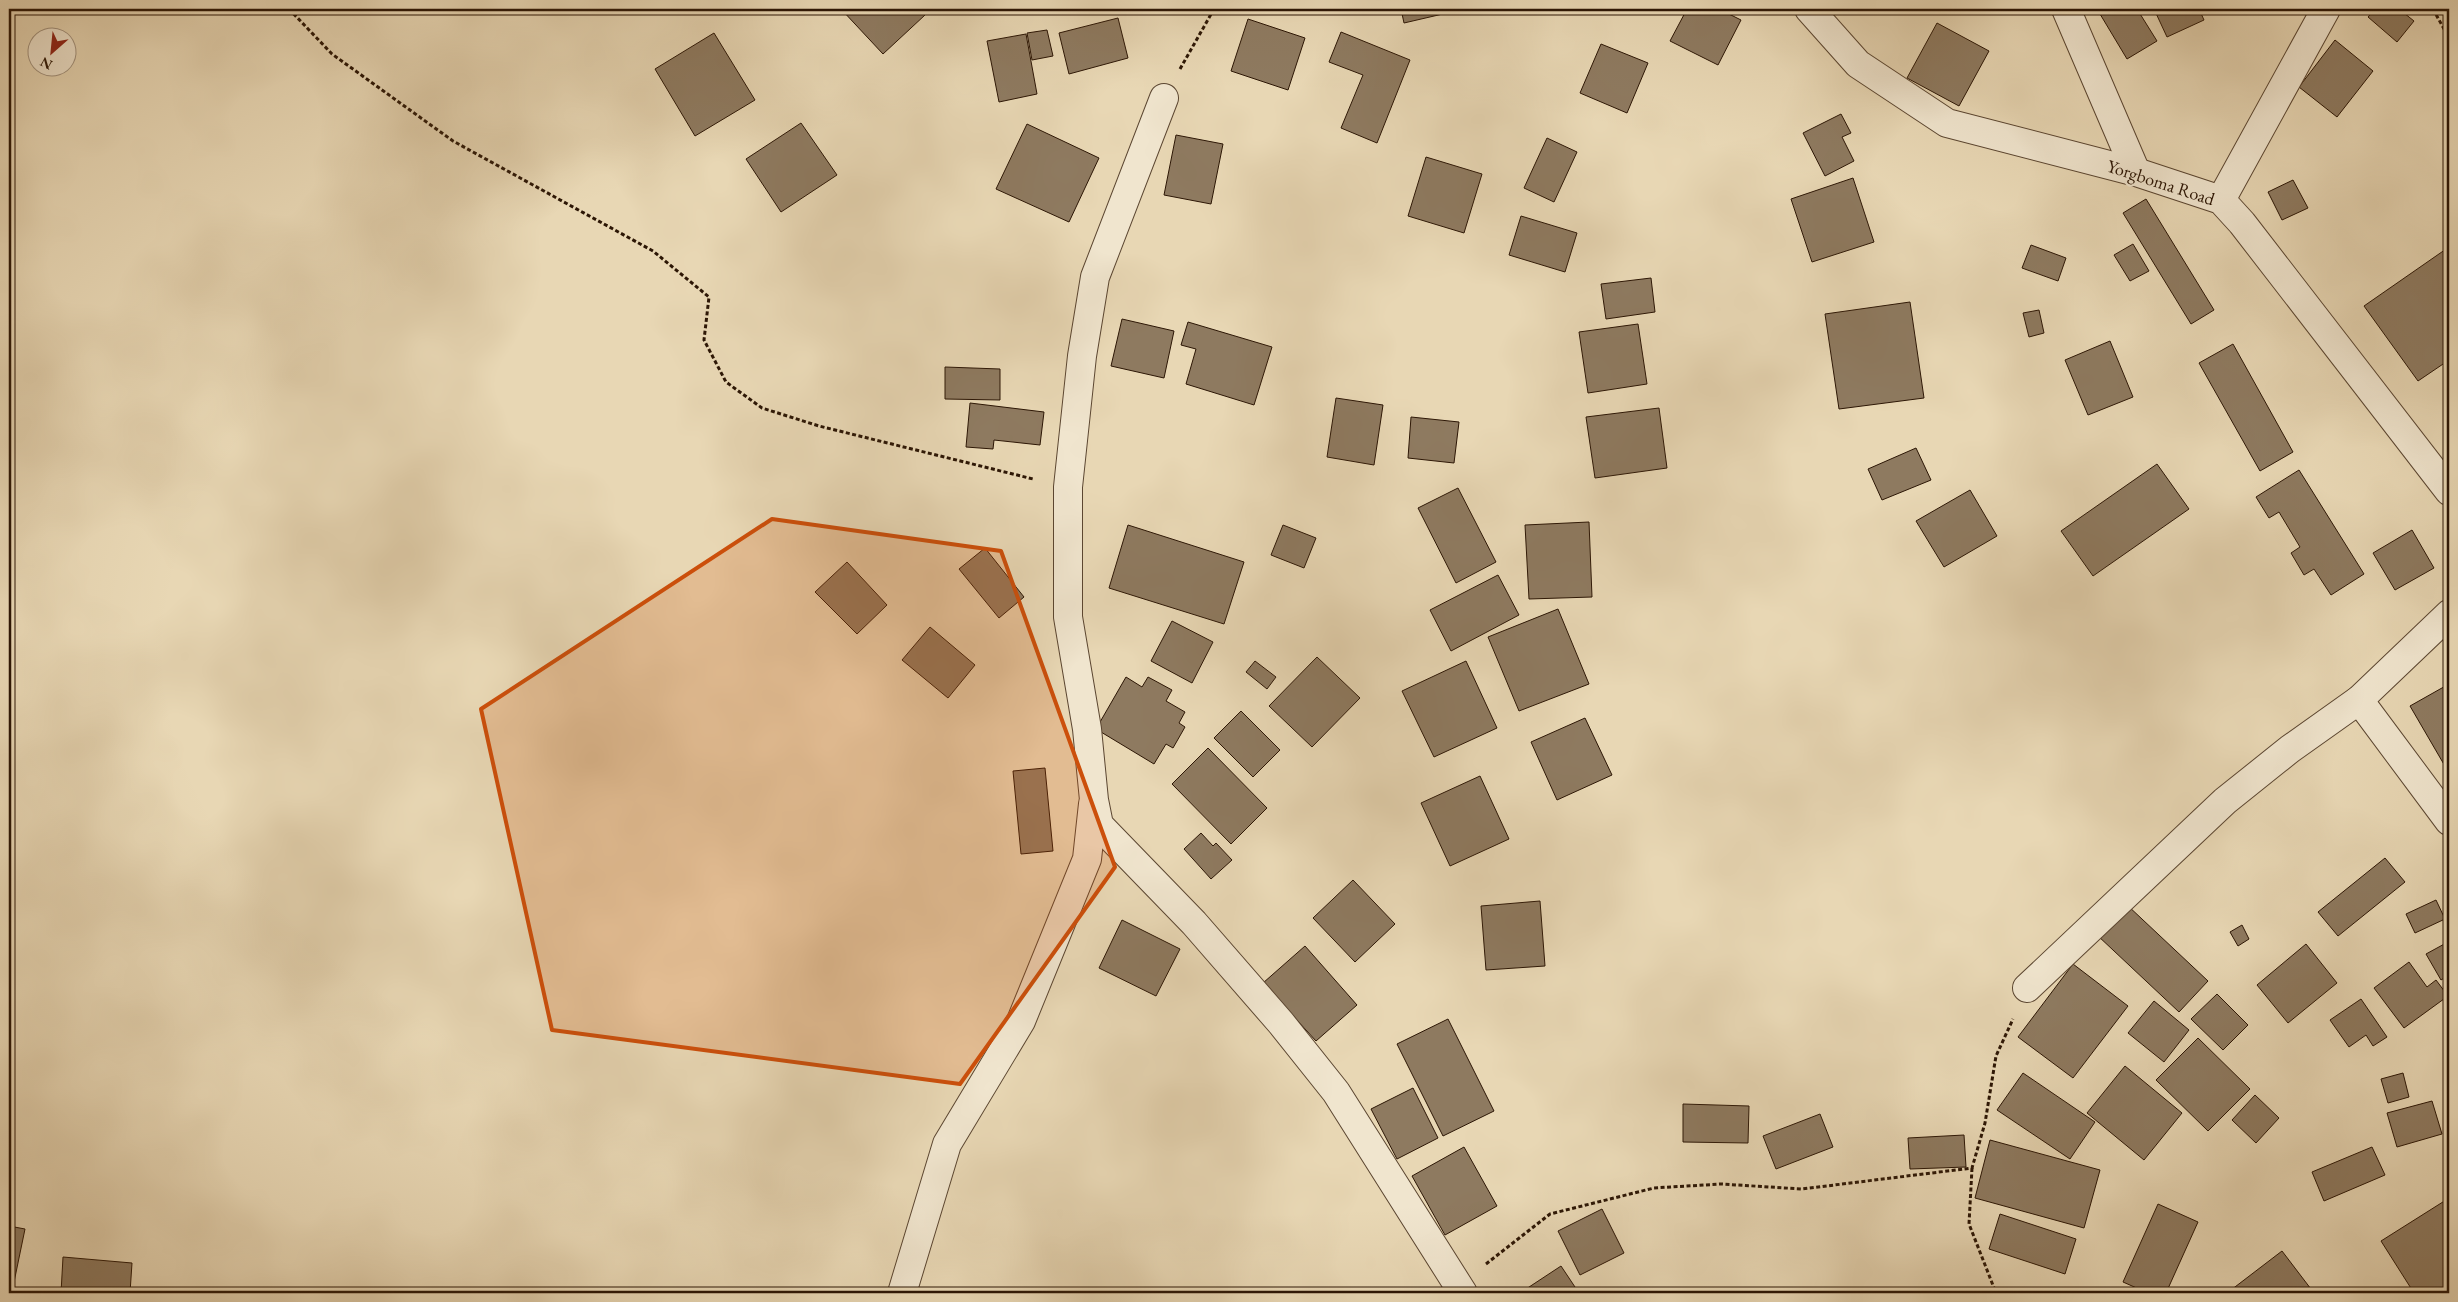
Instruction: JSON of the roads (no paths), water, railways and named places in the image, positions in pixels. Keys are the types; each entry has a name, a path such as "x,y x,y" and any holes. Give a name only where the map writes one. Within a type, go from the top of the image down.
{"street":[{"name":"Yorgboma Road","path":"1809,9 1858,64 1947,123 2136,172 2221,200 2242,223 2449,491"},
{"path":"2066,9 2136,172"},
{"path":"2221,200 2326,9"},
{"path":"1164,98 1095,277 1082,356 1068,487 1068,617 1087,729 1094,800 1099,825 1194,923 1281,1024 1336,1092 1461,1290"},
{"path":"2027,988 2225,801 2290,749 2359,700 2449,614"},
{"path":"2359,700 2449,822"},
{"path":"902,1293 947,1144 1021,1021 1087,859 1094,800"}]}
